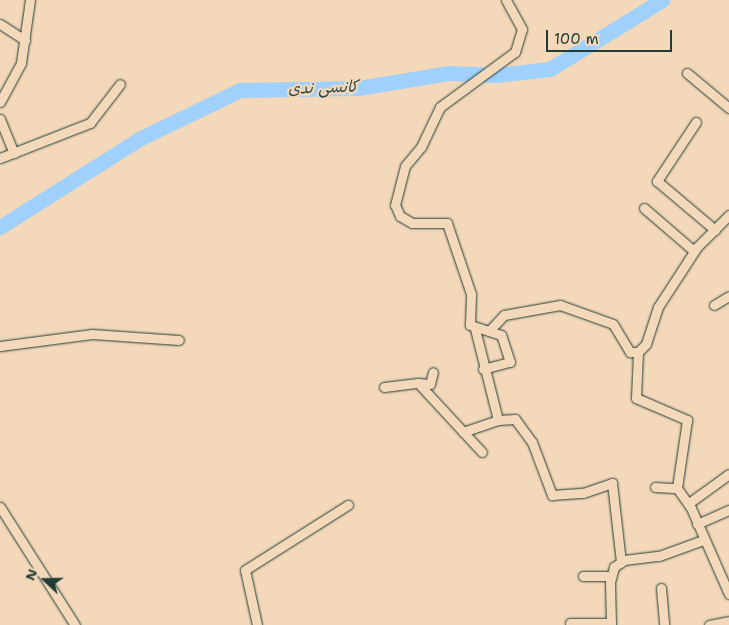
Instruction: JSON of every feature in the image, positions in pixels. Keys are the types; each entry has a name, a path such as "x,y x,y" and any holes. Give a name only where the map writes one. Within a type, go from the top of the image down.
{"street":[{"path":"0,102 16,79 26,40 30,0"},
{"path":"483,369 510,362 501,335 475,328 469,322 467,279 447,223 422,225 407,221 396,212 395,198 405,166 421,147 440,107 515,52 522,29 506,0"},
{"path":"0,24 26,40"},
{"path":"687,73 729,108"},
{"path":"0,158 90,123 120,84"},
{"path":"0,119 14,153"},
{"path":"696,122 657,181 715,230"},
{"path":"644,208 694,252"},
{"path":"729,215 694,252 658,307 646,344 638,352 637,402 687,420 677,488 689,503 703,540 729,594"},
{"path":"714,305 729,296"},
{"path":"489,331 504,315 560,305 613,324 630,352 638,352"},
{"path":"475,328 483,369 498,420"},
{"path":"0,346 92,334 179,340"},
{"path":"384,387 418,383 430,384 433,372"},
{"path":"418,383 482,452"},
{"path":"463,432 498,420 515,419 532,442 554,496 583,493 612,482 621,562"},
{"path":"689,503 729,474"},
{"path":"654,487 677,488"},
{"path":"257,625 245,570 348,505"},
{"path":"0,508 75,625"},
{"path":"697,524 729,510"},
{"path":"570,623 611,624 610,576 621,562 659,556 703,540"},
{"path":"583,576 610,576"},
{"path":"661,588 664,625"},
{"path":"709,625 729,621"}],"waterway":[{"name":"کانسی ندی","path":"0,227 141,138 240,90 358,88 450,73 497,75 550,69 662,0"}]}
